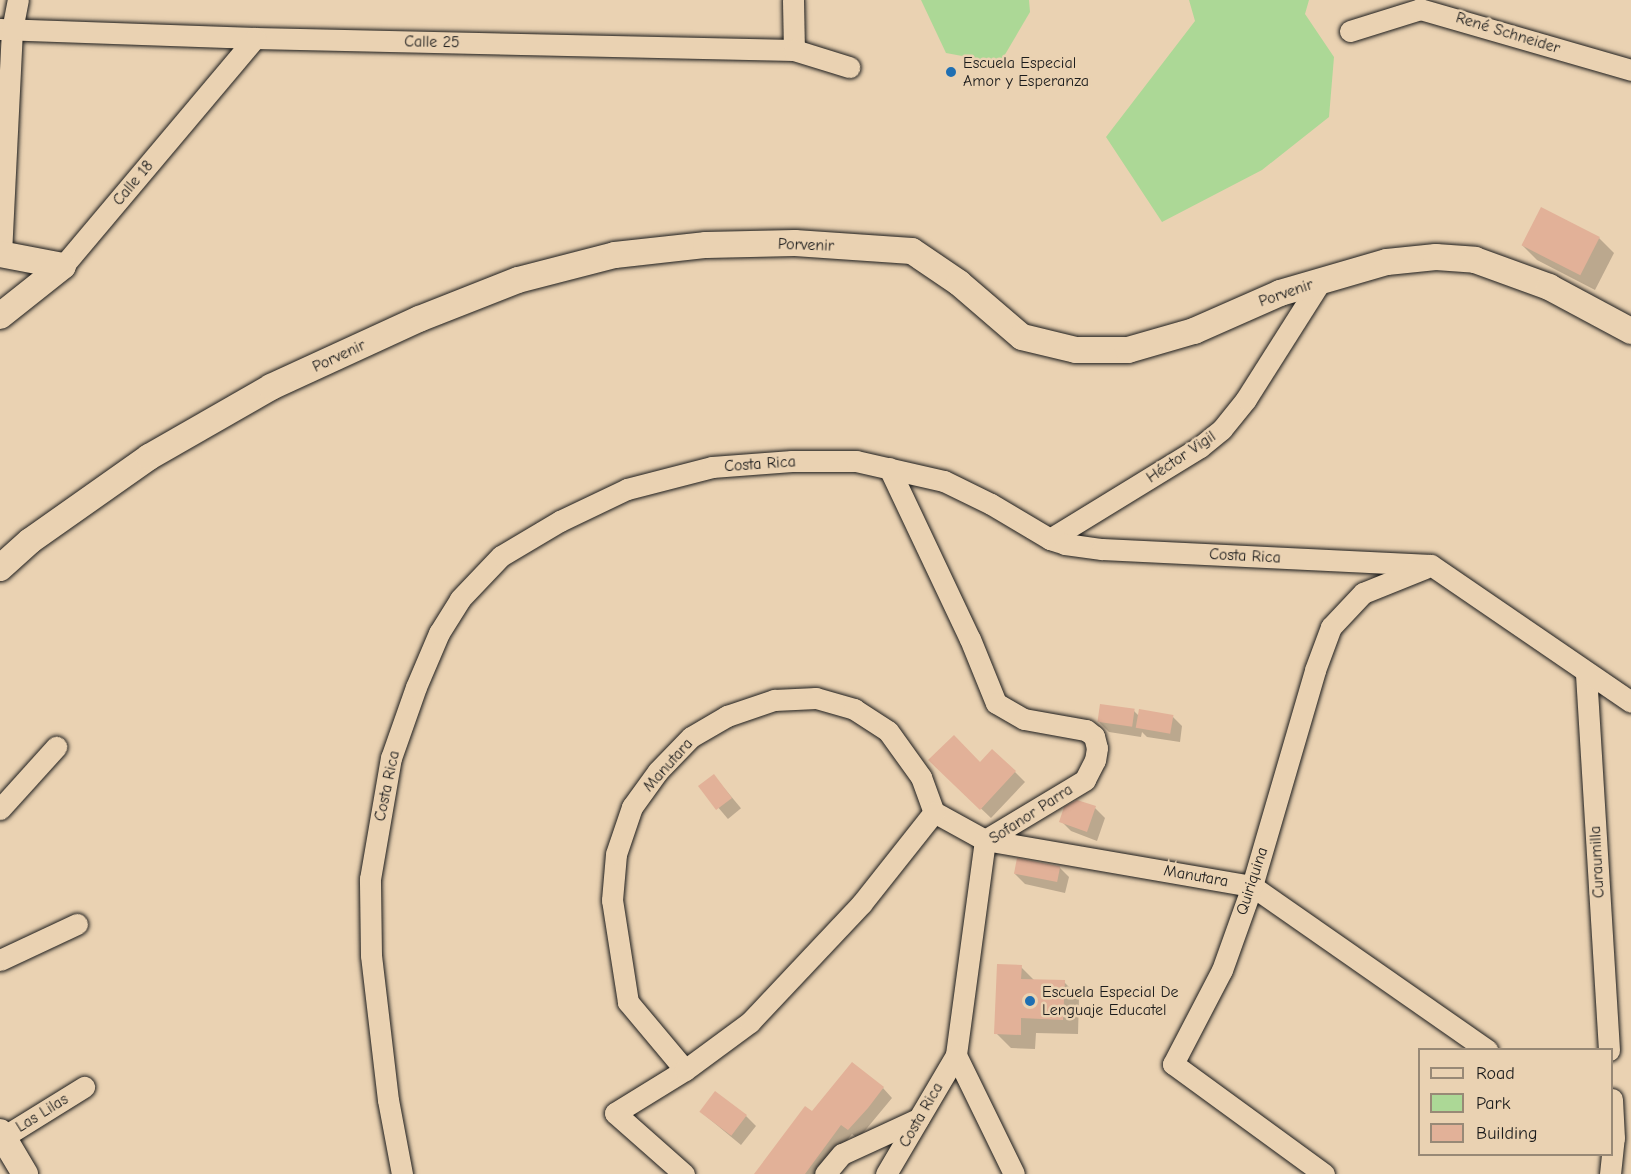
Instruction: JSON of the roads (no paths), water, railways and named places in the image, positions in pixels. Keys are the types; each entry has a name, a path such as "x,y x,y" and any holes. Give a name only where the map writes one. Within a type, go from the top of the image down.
{"street":[{"path":"18,0 6,29 0,254 63,266"},
{"path":"793,0 794,50"},
{"name":"René Schneider","path":"1350,31 1420,9 1631,70"},
{"name":"Calle 25","path":"6,29 255,38 794,50 849,67"},
{"name":"Calle 18","path":"0,316 63,266 255,38"},
{"name":"Porvenir","path":"0,568 30,541 149,457 271,387 419,319 507,284 615,255 706,245 795,243 912,251 959,283 1022,337 1076,350 1128,350 1194,331 1280,293 1387,262 1436,257 1475,260 1549,287 1631,331"},
{"name":"Héctor Vigil","path":"1050,539 1200,447 1222,429 1246,399 1321,281"},
{"name":"Costa Rica","path":"402,1174 388,1100 371,955 370,879 391,758 434,644 460,599 501,556 560,521 627,489 724,466 792,461 856,461 944,481 991,504 1050,539 1065,544 1102,549 1431,566"},
{"name":"Sofanor Parra","path":"889,468 970,639 996,703 1024,719 1086,730 1094,736 1097,748 1095,760 1085,780 985,840 956,1055"},
{"path":"1431,566 1586,674 1631,702"},
{"name":"Quiriquina","path":"1324,1174 1173,1064 1222,970 1252,886 1315,670 1331,627 1364,593 1431,566"},
{"name":"Curaumilla","path":"1586,674 1609,1048"},
{"name":"Manutara","path":"685,1070 628,1002 612,900 616,854 632,807 658,771 691,737 727,716 774,700 816,698 854,709 888,731 921,777 934,812 985,840 1252,886 1484,1048"},
{"path":"0,808 56,747"},
{"path":"684,1174 615,1113 685,1070 750,1022 862,903 934,812"},
{"path":"0,960 77,924"},
{"path":"956,1055 1014,1174"},
{"name":"Costa Rica","path":"886,1174 956,1055"},
{"name":"Las Lilas","path":"1,1136 84,1087"},
{"path":"1610,1174 1619,1141 1613,1110"},
{"path":"825,1174 842,1154 918,1119"},
{"path":"1,1136 25,1174"}],"place":[{"name":"Escuela Especial Amor y Esperanza","path":"951,72"},
{"name":"Escuela Especial De Lenguaje Educatel","path":"1030,1001"}]}
